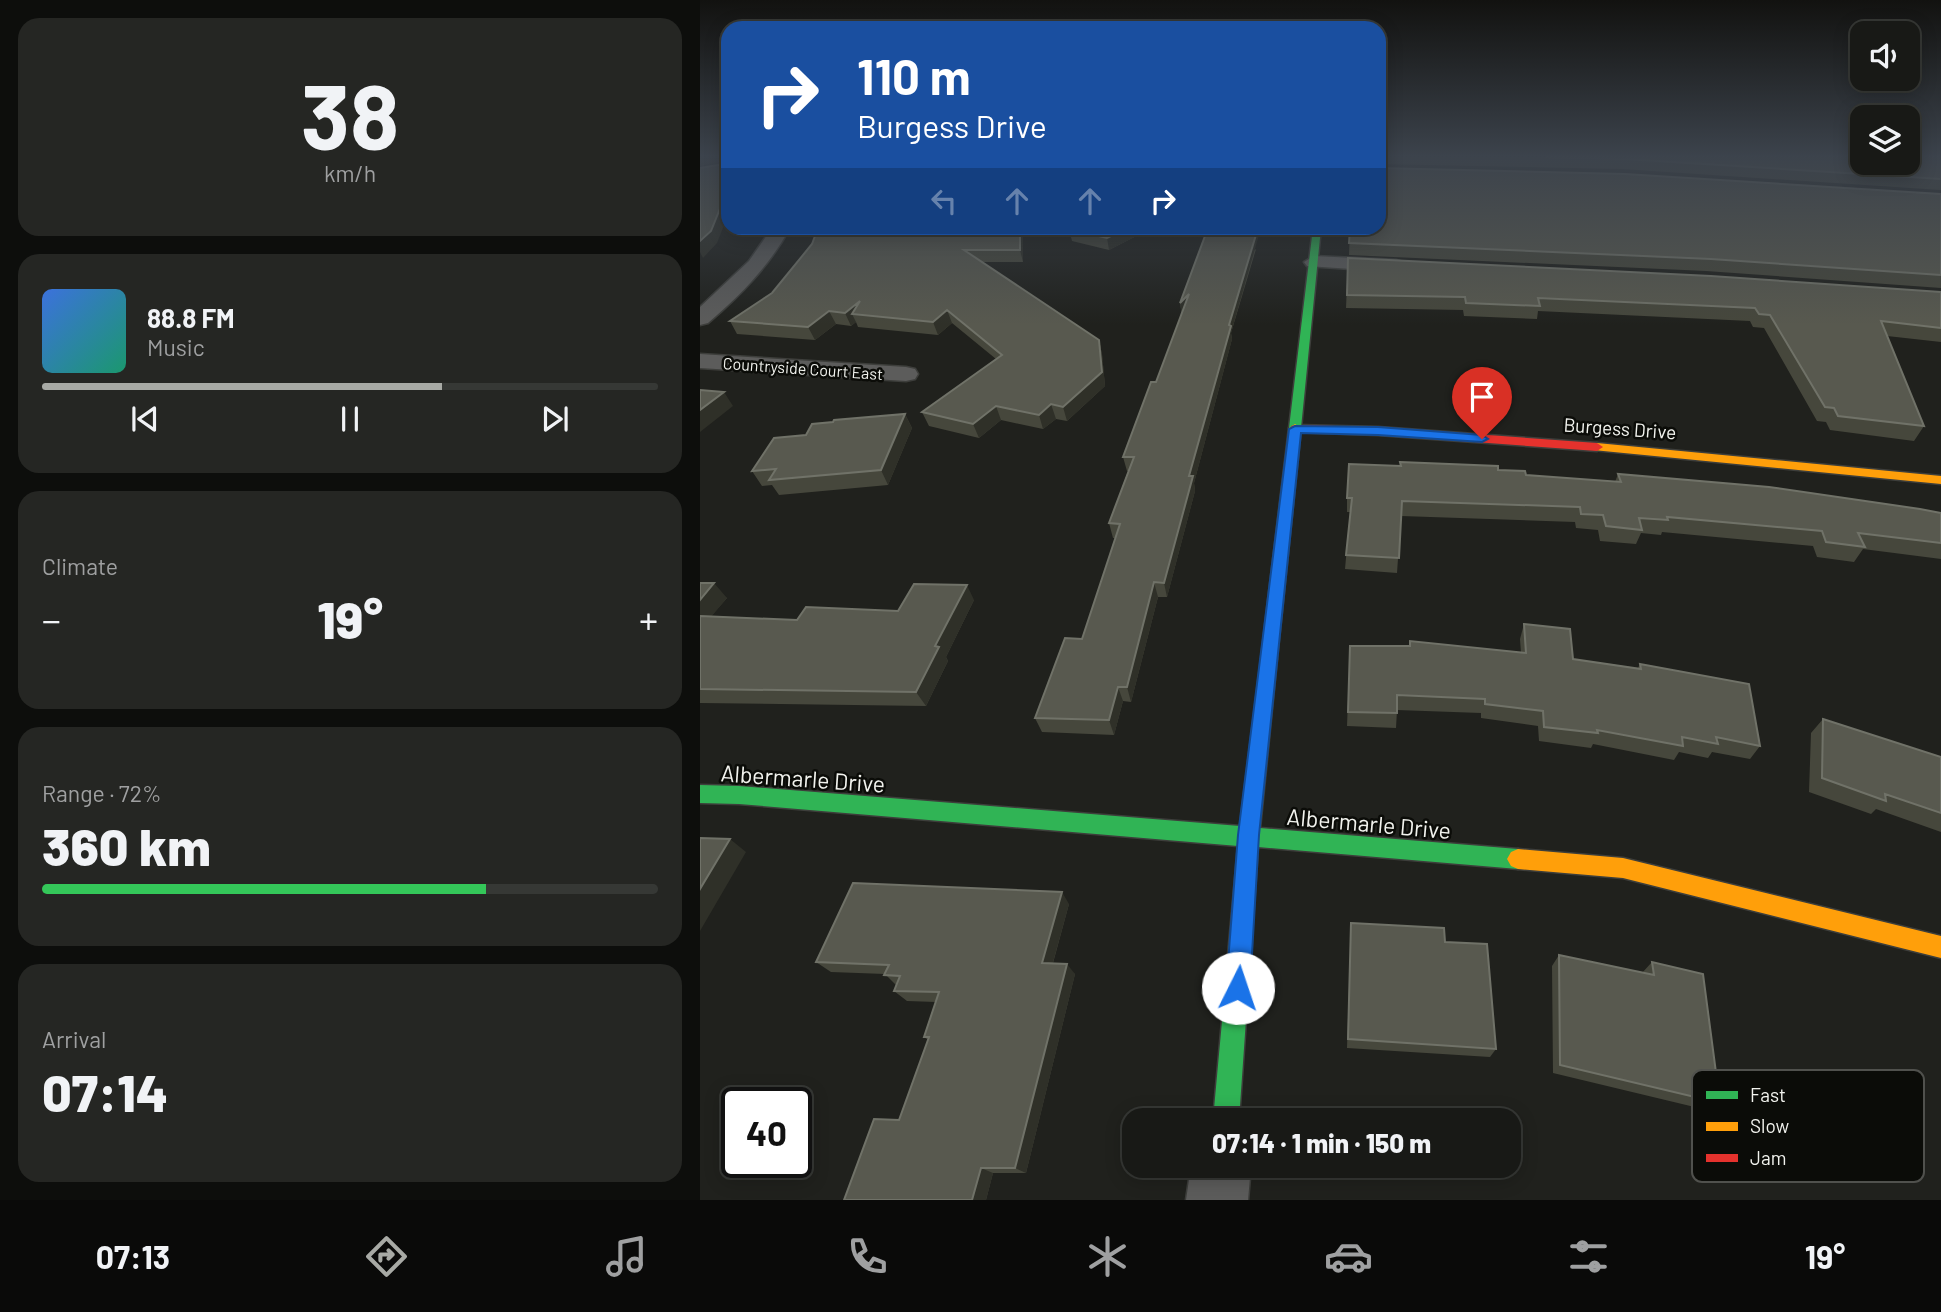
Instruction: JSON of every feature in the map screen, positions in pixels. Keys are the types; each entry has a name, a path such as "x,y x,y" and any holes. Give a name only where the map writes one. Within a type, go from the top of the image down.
{"street":[{"path":"705,310 752,271 769,251 777,235"},
{"path":"1227,1108 1249,835 1316,235"},
{"path":"1314,262 1422,267"},
{"name":"Countryside Court East","path":"700,361 906,374"},
{"name":"Burgess Drive","path":"1295,429 1378,431 1661,452 1941,480"},
{"name":"Albermarle Drive","path":"700,794 1249,835 1623,868 1941,947"},
{"path":"1217,1200 1220,1178"}],"building":[{"path":"700,213 718,213 711,231 700,241"},
{"path":"1386,213 1941,213 1941,275 1711,259 1349,243 1350,235 1386,235"},
{"path":"815,235 1020,235 1020,250 964,250 1099,340 1102,372 1063,407 1051,404 1039,415 996,406 973,424 922,412 1002,355 947,310 933,322 852,314 860,301 845,313 829,311 808,327 730,321 772,293 812,244"},
{"path":"1205,235 1256,235 1189,476 1193,476 1164,583 1154,582 1127,687 1118,687 1109,720 1035,718 1065,638 1082,639 1120,524 1109,523 1134,457 1123,457 1151,382 1156,382 1189,294 1180,303"},
{"path":"1348,258 1711,276 1941,292 1941,328 1881,321 1924,426 1838,416 1834,408 1825,407 1770,315 1759,314 1755,308 1538,298 1540,306 1466,303 1465,297 1347,295"},
{"path":"700,390 724,392 700,410"},
{"path":"905,414 881,470 769,480 776,469 752,471 774,438 806,435 812,424"},
{"path":"1400,462 1498,466 1498,470 1525,471 1526,475 1621,482 1618,474 1769,487 1920,509 1941,513 1941,543 1858,533 1865,547 1826,542 1822,531 1667,517 1668,520 1639,518 1642,530 1606,526 1603,515 1581,514 1580,507 1402,501 1399,558 1346,555 1352,498 1347,498 1349,464 1401,466"},
{"path":"700,583 714,583 700,600"},
{"path":"914,584 967,585 935,646 939,647 916,692 700,689 700,616 797,620 806,607 898,611"},
{"path":"1524,624 1570,629 1573,659 1641,669 1640,664 1749,684 1760,746 1716,737 1718,744 1682,737 1683,746 1597,730 1598,733 1544,727 1543,711 1485,704 1485,699 1397,695 1397,713 1348,712 1350,646 1410,646 1410,641 1526,653"},
{"path":"1823,719 1941,757 1941,813 1885,794 1886,801 1822,778"},
{"path":"700,838 730,839 700,889"},
{"path":"853,883 1062,892 1042,963 1067,964 1015,1168 981,1168 972,1200 844,1200 874,1119 899,1120 929,1037 924,1037 939,992 894,991 900,976 884,975 889,965 816,962"},
{"path":"1351,923 1444,928 1445,942 1487,944 1496,1049 1348,1039"},
{"path":"1559,955 1654,975 1652,962 1703,974 1716,1070 1692,1070 1692,1096 1560,1065"}],"traffic: fast":[{"path":"1295,428 1316,235"},
{"path":"1227,1108 1249,835 1269,659"},
{"path":"700,794 1518,859"}],"traffic: slow":[{"path":"1269,659 1295,428"},
{"path":"1597,447 1941,480"},
{"path":"1518,859 1623,868 1941,947"}],"traffic: jam":[{"path":"1295,429 1378,431 1597,447"}],"route":[{"path":"1238,988 1249,835 1295,429 1378,431 1482,439"}]}
